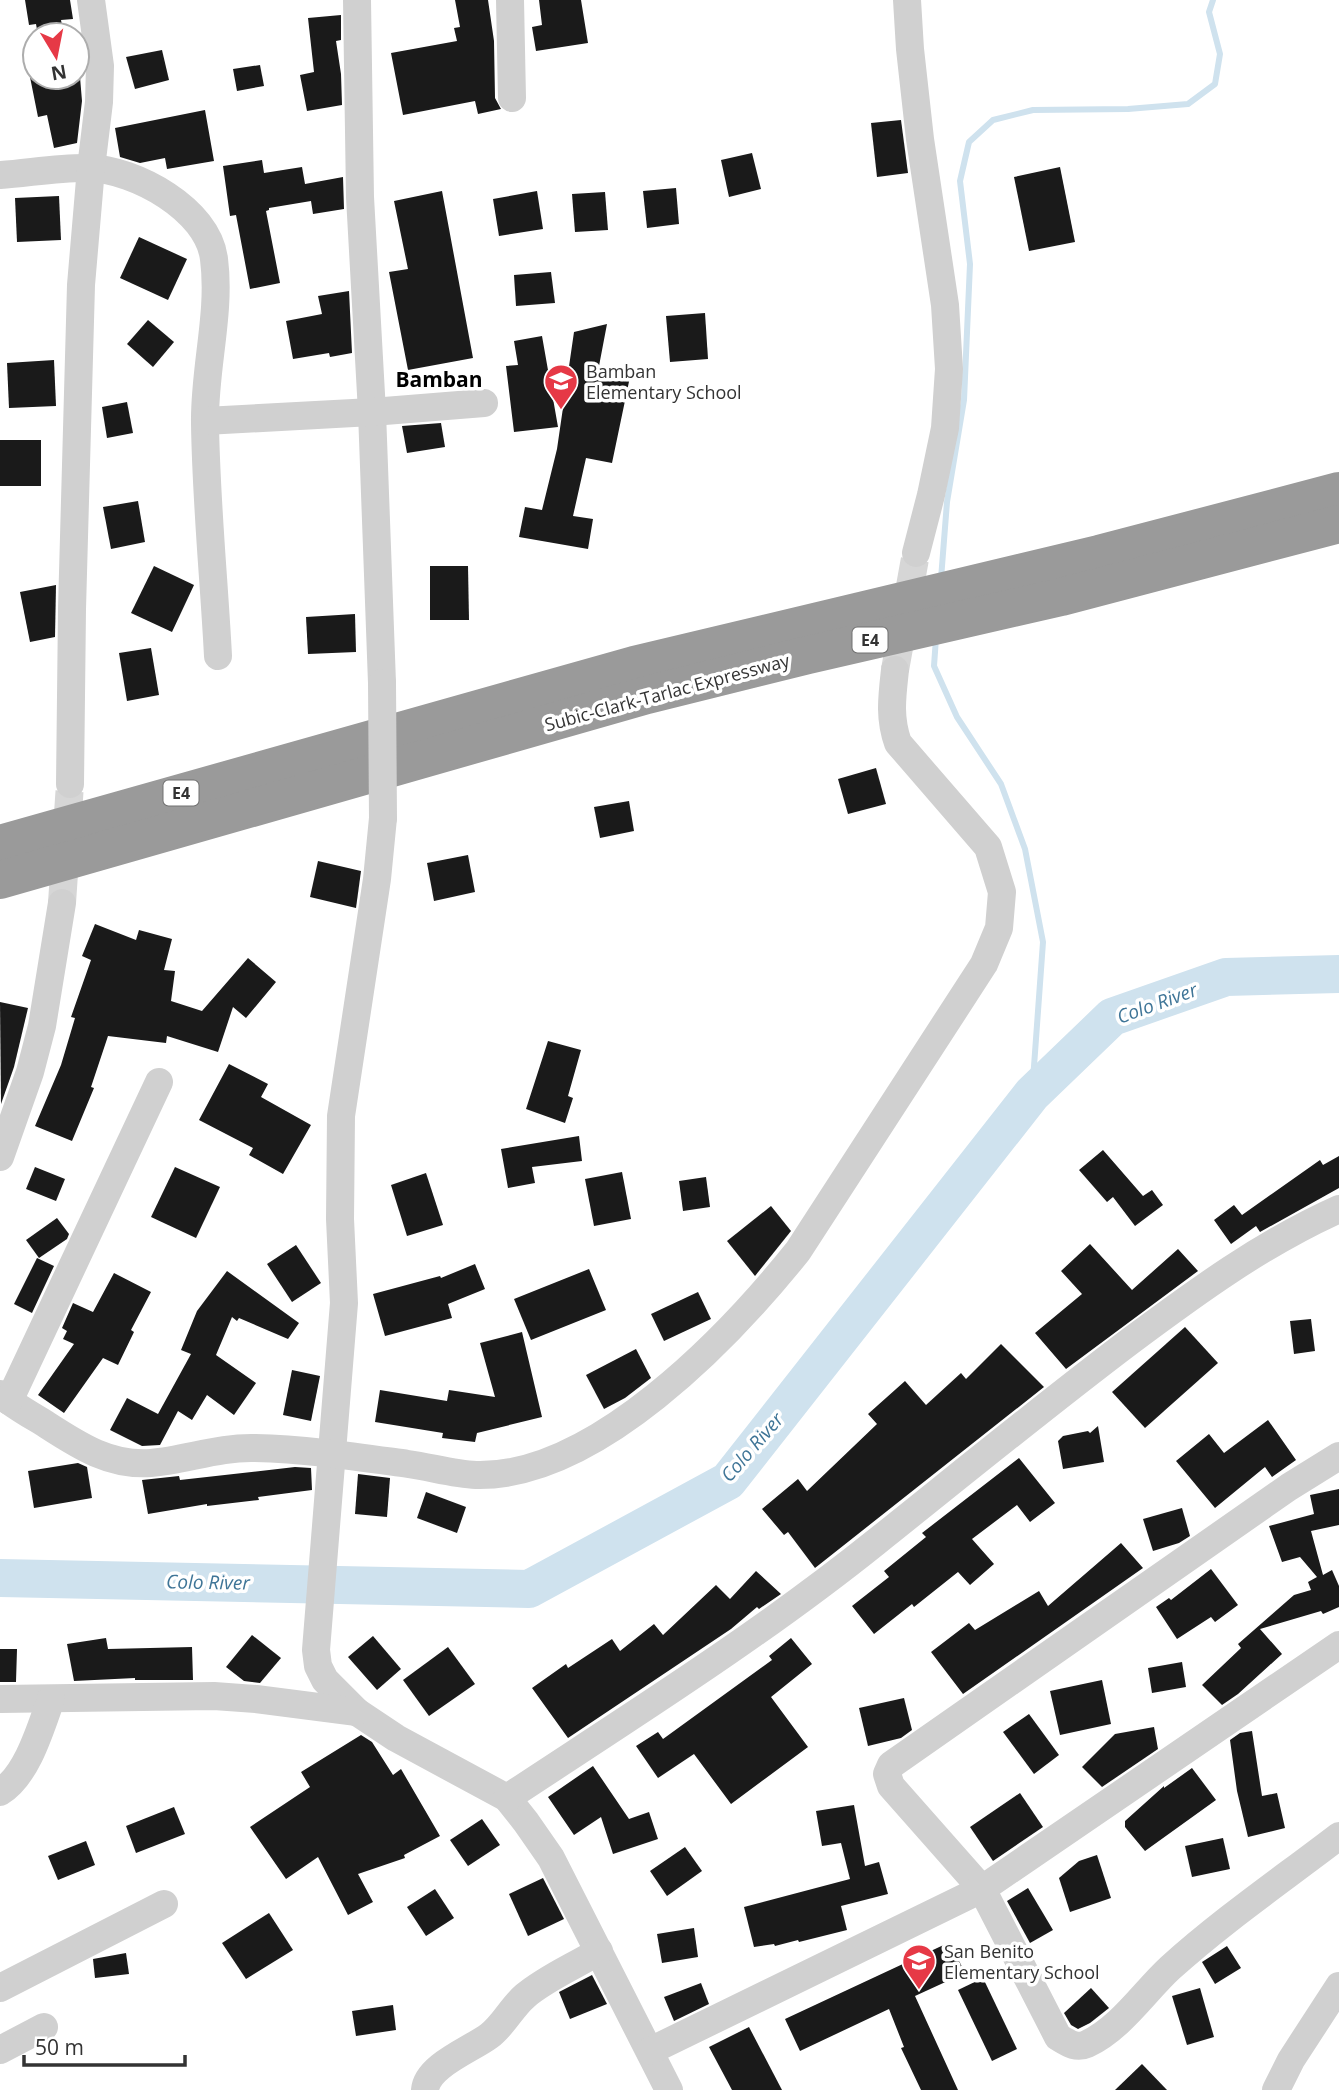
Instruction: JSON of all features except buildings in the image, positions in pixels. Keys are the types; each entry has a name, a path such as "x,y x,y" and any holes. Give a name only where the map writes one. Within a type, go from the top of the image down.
{"highway":[{"name":"Subic-Clark-Tarlac Expressway","path":"0,844 634,665 1098,554 1339,491"},
{"name":"Subic-Clark-Tarlac Expressway","path":"0,880 647,695 808,654 1061,597 1339,524"}],"street":[{"path":"70,784 81,285 99,102 100,66 91,0"},
{"path":"357,0 362,234 382,683 383,818 377,879 341,1116 340,1219 344,1303 327,1496 316,1650 318,1666 325,1680 357,1712 396,1738 507,1798 551,1858 669,2090"},
{"path":"510,0 512,99"},
{"path":"907,0 909,48 945,305 950,369 945,428 916,553"},
{"path":"0,175 91,168 137,180 176,200 200,224 214,256 215,292 205,421 218,656"},
{"path":"205,421 484,403"},
{"path":"159,1082 4,1398 88,1451 124,1462 150,1463 215,1450 251,1447 294,1448 476,1475 514,1471 552,1461 616,1425 668,1385 715,1343 769,1287 798,1251 984,964 999,928 1002,892 988,847 898,743 892,725 891,707 895,670"},
{"path":"0,1157 30,1072 42,1026 62,903"},
{"path":"507,1798 776,1619 1065,1390 1193,1294 1265,1247 1339,1209"},
{"path":"1339,1456 1289,1487 891,1765 887,1774 891,1786 982,1889 1058,2037 1072,2046 1086,2045 1113,2026 1201,1941 1339,1836"},
{"path":"650,2051 982,1889 1339,1645"},
{"path":"0,1699 214,1696 357,1712"},
{"path":"0,1792 6,1789 32,1751 51,1699"},
{"path":"0,1988 164,1904"},
{"path":"425,2090 427,2080 435,2071 492,2034 515,2005 528,1994 599,1951"},
{"path":"1276,2090 1291,2060 1339,1986"},
{"path":"0,2050 44,2026"}],"waterway":[{"path":"941,579 947,502 964,400 970,264 960,181 969,142 993,120 1033,110 1128,109 1188,104 1215,84 1220,54 1209,12 1213,0"},
{"path":"936,638 934,666 957,717 1001,784 1025,849 1043,942 1032,1094"},
{"name":"Colo River","path":"0,1578 529,1589 728,1481 1032,1094 1112,1017 1226,977 1339,974"}],"tunnel":[{"path":"895,670 916,553"},
{"path":"62,903 70,784"}],"place":[{"name":"Bamban Elementary School","path":"561,411"},
{"name":"San Benito Elementary School","path":"919,1991"}],"district":[{"name":"Bamban","path":"439,379"}]}
